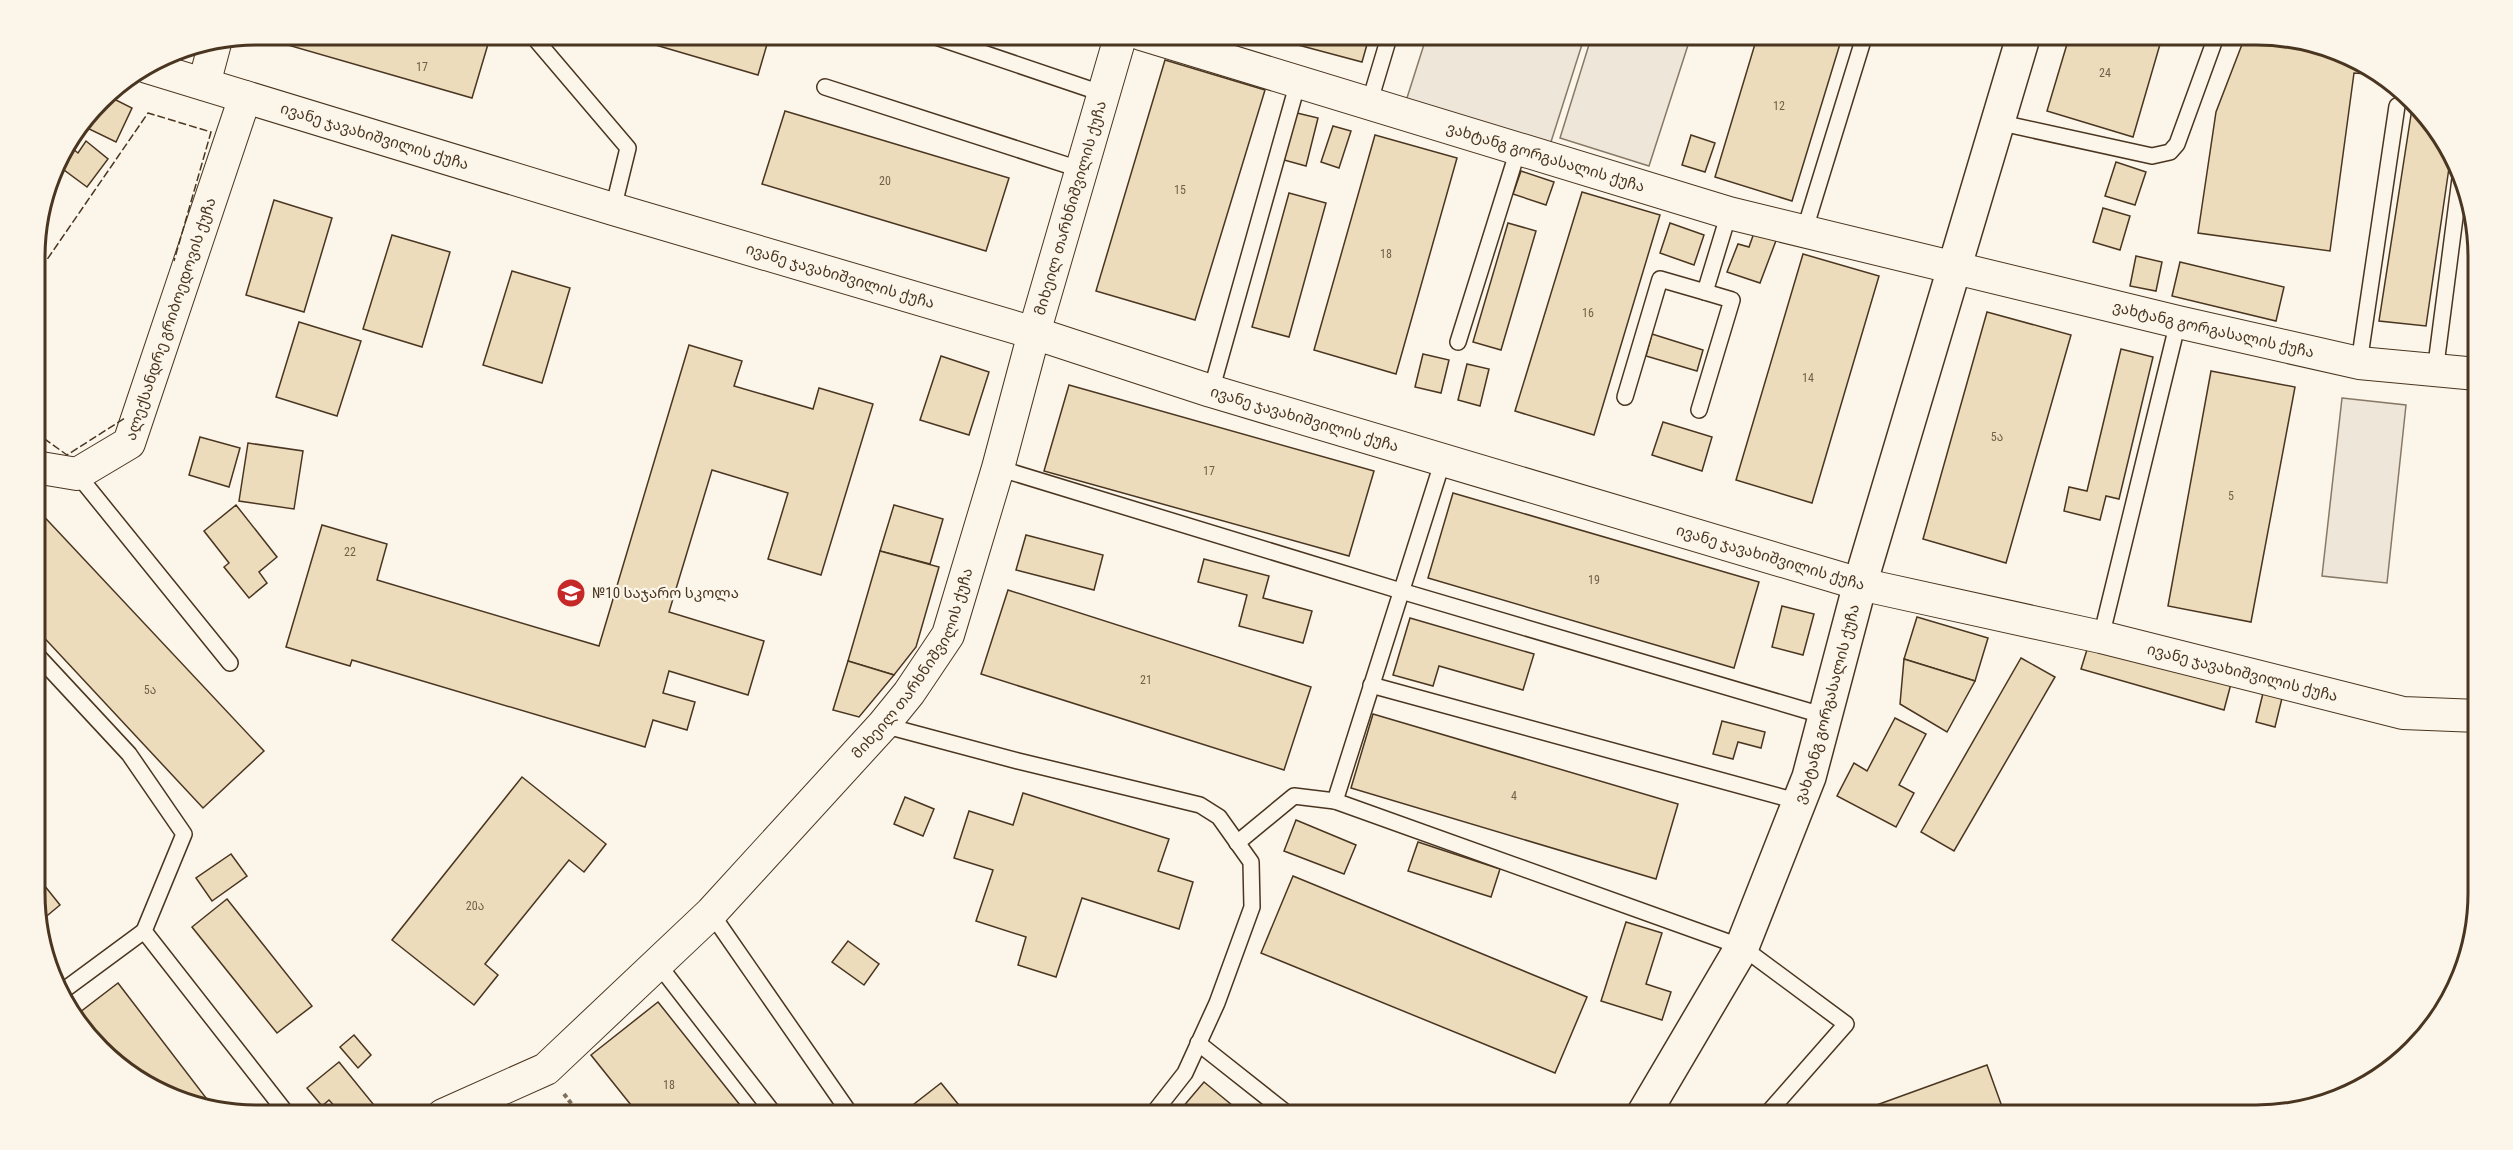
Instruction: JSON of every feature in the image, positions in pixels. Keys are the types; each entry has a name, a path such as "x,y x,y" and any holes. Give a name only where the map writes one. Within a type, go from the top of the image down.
{"street":[{"name":"მიხეილ თარხნიშვილის ქუჩა","path":"465,1105 546,1069 711,913 883,725 909,693 948,635 998,468 1034,333 1118,45"},
{"name":"ვახტანგ გორგასალის ქუჩა","path":"1177,45 1729,213 2178,322 2359,363 2468,374"},
{"name":"ვახტანგ გორგასალის ქუჩა","path":"1649,1105 1742,947 1809,777 1860,584 2021,45"},
{"path":"204,84 213,50"},
{"name":"ივანე ჯავახიშვილის ქუჩა","path":"157,70 614,209 1034,333 1211,391 1860,584 2101,638 2403,713 2468,716"},
{"name":"ალექსანდრე გრიბოედოვის ქუჩა","path":"77,474 129,443 245,97"},
{"path":"45,469 77,474"}],"lane":[{"path":"540,45 628,148 614,209"},
{"path":"959,45 1104,94"},
{"path":"1369,104 1387,45"},
{"path":"1804,232 1862,45"},
{"path":"1997,122 2152,156 2170,152 2177,144 2213,45"},
{"path":"1211,391 1298,82"},
{"path":"825,87 1082,170"},
{"path":"2359,363 2397,106"},
{"path":"1458,342 1518,150"},
{"path":"2434,372 2458,193"},
{"path":"1705,292 1729,213"},
{"path":"1625,397 1660,279 1732,300 1699,410"},
{"path":"2101,638 2178,322"},
{"path":"1335,801 1443,460"},
{"path":"998,468 1401,591 1825,716"},
{"path":"77,474 230,663"},
{"path":"45,664 129,754 184,834 144,931 67,988"},
{"path":"1371,685 1800,802"},
{"path":"883,725 1018,761 1200,805 1220,817 1251,862 1252,907 1217,1003 1185,1073 1160,1105"},
{"path":"1237,843 1294,796 1335,801 1742,947 1846,1024 1775,1105"},
{"path":"711,913 844,1105"},
{"path":"144,931 280,1105"},
{"path":"657,964 767,1105"},
{"path":"1198,1043 1276,1105"}],"shaded area":[{"path":"1424,45 1582,45 1550,145 1406,101"},
{"path":"1589,45 1688,45 1649,166 1560,138"},
{"path":"2342,398 2406,405 2387,583 2322,576"}],"building":[{"path":"288,45 488,45 472,98"},
{"path":"656,45 767,45 758,75"},
{"path":"1298,45 1367,45 1362,62"},
{"path":"1755,45 1840,45 1792,201 1715,177"},
{"path":"2067,45 2160,45 2133,137 2047,111"},
{"path":"2242,45 2270,45 2311,52 2363,74 2354,73 2330,251 2198,233 2216,112"},
{"path":"1165,60 1265,90 1195,320 1096,291"},
{"path":"115,100 132,108 116,142 89,129"},
{"path":"785,111 1009,178 986,251 762,184"},
{"path":"1297,113 1318,118 1306,166 1284,160"},
{"path":"2411,113 2432,139 2449,169 2426,326 2379,321"},
{"path":"1333,126 1351,131 1339,168 1321,162"},
{"path":"1375,135 1457,158 1396,374 1314,350"},
{"path":"1691,135 1715,143 1705,172 1682,165"},
{"path":"86,141 108,159 87,187 64,170 74,150 78,153"},
{"path":"2116,162 2146,172 2135,205 2105,196"},
{"path":"1521,171 1554,182 1546,205 1513,194"},
{"path":"1582,192 1660,215 1594,435 1515,411"},
{"path":"1289,193 1326,203 1289,337 1252,327"},
{"path":"274,200 332,218 304,312 246,295"},
{"path":"2103,208 2130,216 2120,250 2093,242"},
{"path":"1508,223 1536,231 1501,350 1473,342"},
{"path":"1670,223 1704,235 1694,265 1660,253"},
{"path":"1755,230 1777,238 1760,283 1727,272 1738,244 1749,247"},
{"path":"392,235 450,252 422,347 363,329"},
{"path":"1803,254 1879,276 1812,503 1736,480"},
{"path":"2136,256 2162,262 2156,291 2130,286"},
{"path":"2180,262 2284,287 2276,321 2172,296"},
{"path":"512,271 570,288 542,383 483,365"},
{"path":"1987,312 2071,335 2006,563 1923,539"},
{"path":"299,322 361,341 337,416 276,397"},
{"path":"1652,334 1703,350 1697,371 1646,356"},
{"path":"689,345 742,361 734,386 813,409 819,388 873,404 821,575 768,559 788,493 712,470 669,612 764,641 748,695 669,671 663,693 695,702 687,730 653,720 645,747 352,660 350,666 286,647 322,525 387,544 377,580 599,646"},
{"path":"2121,349 2153,357 2119,499 2106,496 2100,520 2064,511 2069,487 2087,491"},
{"path":"1423,354 1449,360 1441,393 1415,387"},
{"path":"941,356 989,372 969,435 920,420"},
{"path":"1467,364 1489,369 1480,406 1458,400"},
{"path":"2211,371 2295,387 2251,622 2168,606"},
{"path":"1069,385 1374,471 1349,556 1044,471"},
{"path":"1663,422 1712,437 1702,471 1652,455"},
{"path":"200,437 240,448 229,487 189,475"},
{"path":"248,443 303,451 294,509 239,501"},
{"path":"1453,493 1759,582 1734,668 1428,578"},
{"path":"236,505 277,557 259,572 267,583 249,598 224,567 229,563 204,531"},
{"path":"894,505 943,519 930,564 880,551"},
{"path":"45,518 264,751 203,808 45,639"},
{"path":"1026,535 1103,555 1094,590 1016,570"},
{"path":"880,551 939,567 916,647 894,675 848,661"},
{"path":"1204,559 1269,576 1263,598 1312,611 1303,643 1239,626 1247,595 1198,582"},
{"path":"1008,590 1311,687 1284,770 981,674"},
{"path":"1782,606 1814,614 1803,655 1772,647"},
{"path":"1917,617 1988,638 1975,681 1904,659"},
{"path":"1410,618 1534,654 1523,690 1439,666 1433,686 1393,675"},
{"path":"2090,640 2232,680 2224,710 2081,669"},
{"path":"2021,658 2055,677 1954,851 1921,832"},
{"path":"1904,659 1975,681 1947,732 1900,704"},
{"path":"848,661 894,675 859,717 833,710"},
{"path":"2264,689 2283,694 2275,727 2256,722"},
{"path":"1373,714 1678,804 1656,879 1351,788"},
{"path":"1895,718 1926,734 1899,785 1914,793 1896,827 1837,796 1854,763 1867,771"},
{"path":"1722,721 1765,732 1761,748 1738,742 1733,759 1713,754"},
{"path":"522,777 606,844 584,872 569,860 485,964 498,975 474,1005 392,940"},
{"path":"1023,793 1169,839 1158,871 1193,882 1179,929 1082,898 1056,977 1018,965 1026,937 976,921 993,870 954,858 969,811 1013,825"},
{"path":"905,797 934,809 923,836 894,824"},
{"path":"1296,820 1356,845 1344,874 1284,851"},
{"path":"1418,842 1500,869 1491,897 1408,871"},
{"path":"231,854 247,876 212,901 196,878"},
{"path":"1293,876 1587,997 1555,1073 1261,953"},
{"path":"45,886 60,905 46,916"},
{"path":"227,899 312,1006 277,1033 192,927"},
{"path":"1626,922 1662,933 1646,984 1671,992 1662,1020 1601,1001"},
{"path":"848,941 879,964 864,985 832,962"},
{"path":"118,983 207,1099 176,1089 139,1069 107,1043 81,1011"},
{"path":"658,1002 740,1105 631,1105 591,1055"},
{"path":"354,1035 371,1055 358,1068 340,1047"},
{"path":"339,1062 374,1105 334,1105 329,1100 321,1105 307,1088"},
{"path":"1987,1065 2001,1105 1877,1105"},
{"path":"1204,1082 1232,1105 1184,1105"},
{"path":"941,1083 959,1105 913,1105"}],"fence":[{"path":"45,262 148,113 211,132 174,261"},
{"path":"45,439 67,455 125,418"}],"place":[{"name":"№10 საჯარო სკოლა","path":"571,593"}]}
